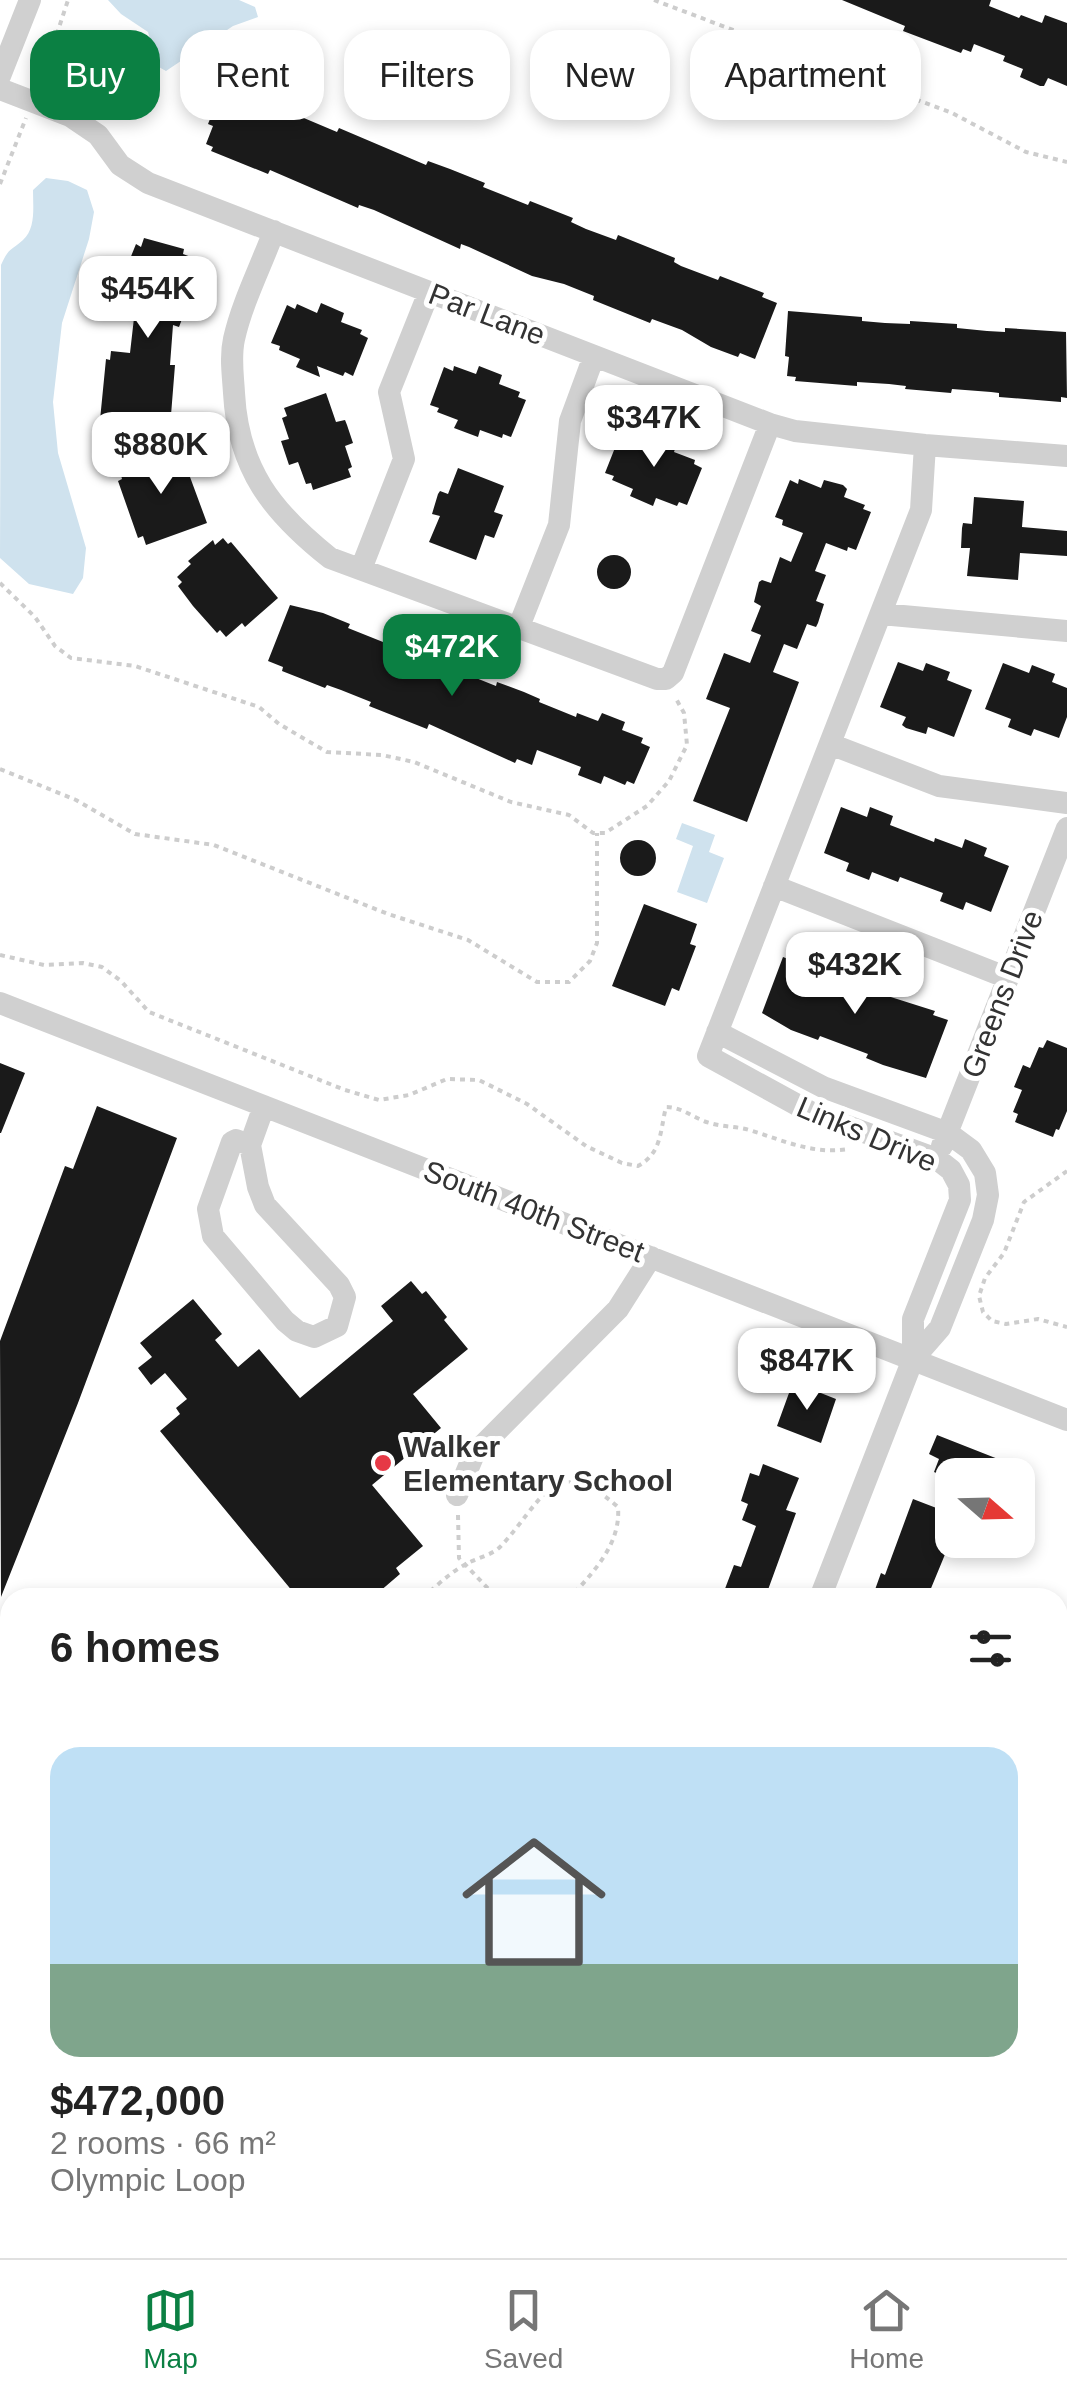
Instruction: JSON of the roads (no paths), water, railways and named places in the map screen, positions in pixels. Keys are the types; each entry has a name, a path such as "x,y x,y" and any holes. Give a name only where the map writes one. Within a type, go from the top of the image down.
{"street":[{"path":"0,76 30,0"},
{"name":"Par Lane","path":"0,89 70,116 98,136 120,165 148,183 770,424 796,431 1067,456"},
{"path":"274,232 235,336 235,411 245,457 268,500 296,531 330,558 657,680 666,680 673,674 770,424"},
{"path":"361,569 404,459 389,392 429,292"},
{"path":"518,629 559,525 570,421 594,356"},
{"path":"717,1032 921,510 926,445"},
{"path":"881,614 1067,631"},
{"path":"830,744 939,786 1067,803"},
{"name":"Greens Drive","path":"937,1160 1067,828"},
{"path":"774,886 1008,978"},
{"name":"South 40th Street","path":"0,1003 1067,1420"},
{"name":"Links Drive","path":"717,1032 823,1087 948,1133 971,1150 985,1172 988,1195 983,1220 940,1328 912,1359 913,1318 960,1200 959,1185 950,1170 937,1160 812,1113 708,1056 717,1032"},
{"path":"250,1145 232,1142 208,1209 214,1236 285,1321 296,1331 314,1337 337,1326 346,1297 265,1204 250,1145 264,1106"},
{"path":"457,1495 474,1454 618,1309 651,1257"},
{"path":"824,1588 912,1359"}],"water":[{"path":"108,0 239,0 255,7 258,17 227,30 180,30 180,62 166,71 160,68 160,30 145,30"},
{"path":"46,178 68,181 87,190 94,212 62,323 53,402 58,453 86,548 83,578 73,594 29,584 0,558 1,265 30,230 33,190"},
{"path":"682,823 715,835 709,852 724,858 707,903 677,892 693,846 676,839"}],"place":[{"name":"Walker Elementary School","path":"383,1463"}]}
